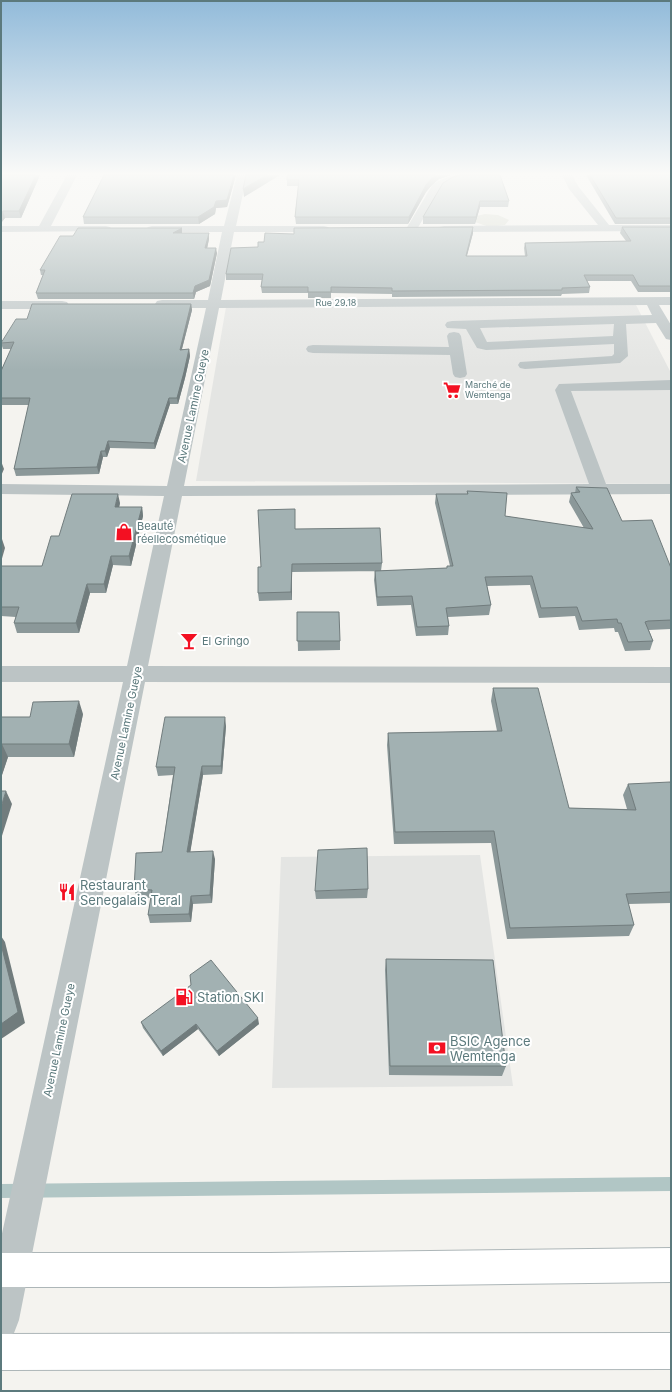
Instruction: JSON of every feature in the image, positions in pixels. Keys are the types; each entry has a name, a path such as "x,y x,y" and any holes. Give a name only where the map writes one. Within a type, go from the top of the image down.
{"main road":[{"path":"6,1270 270,1270 671,1265"},
{"path":"1,1352 671,1351"}],"street":[{"name":"Avenue Lamine Gueye","path":"1,1320 6,1270 136,674 227,240"},
{"path":"651,301 671,336"},
{"name":"Rue 29.18","path":"151,304 671,301"},
{"path":"449,303 460,374"},
{"path":"1,305 72,305"},
{"path":"452,326 661,319"},
{"path":"525,365 615,360 621,356 619,320"},
{"path":"471,325 482,345 486,346 620,340"},
{"path":"313,349 456,351"},
{"path":"599,489 563,390 564,388 671,385"},
{"path":"1,489 175,491 671,489"},
{"path":"1,674 671,675"}],"shaded area":[{"path":"636,305 671,373 671,484 196,481 226,307"},
{"path":"480,855 513,1086 272,1088 281,857"}],"building":[{"path":"58,240 207,240 205,248 216,248 209,280 195,286 193,293 36,293 45,270 40,270"},
{"path":"264,240 470,240 466,256 527,256 525,243 671,240 671,286 639,286 633,275 584,275 590,287 562,288 562,290 392,291 392,288 331,287 331,292 308,292 308,287 261,287 263,274 226,274 231,248 258,247 258,242 264,242"},
{"path":"32,304 191,304 180,350 189,349 184,372 177,398 169,398 154,443 108,441 105,451 101,451 97,467 14,469 30,398 1,398 1,371 14,342 1,343 16,319 27,319"},
{"path":"576,487 607,488 622,521 652,520 671,568 671,620 645,622 653,641 628,642 621,623 618,623 617,619 582,621 577,607 541,608 532,576 485,577 491,605 446,608 449,626 417,627 412,596 377,597 375,571 447,568 447,566 453,566 436,494 468,494 467,491 507,493 505,516 593,529 571,493 580,492"},
{"path":"72,494 118,494 115,507 142,507 129,556 111,556 104,584 87,584 76,623 14,623 19,607 1,607 1,566 42,566 51,536 59,536"},
{"path":"295,509 295,529 380,528 382,563 292,564 291,592 258,593 258,567 261,567 258,510"},
{"path":"297,612 339,612 340,641 297,641"},
{"path":"493,688 538,688 569,808 636,810 628,784 670,782 671,892 626,894 634,925 510,928 494,831 395,832 388,733 502,731"},
{"path":"79,701 69,744 2,744 1,746 1,717 30,717 33,702"},
{"path":"165,717 225,717 221,766 202,766 187,852 213,851 210,895 191,896 189,914 148,915 152,890 134,889 136,853 162,852 175,767 156,767"},
{"path":"1,791 6,791 1,807"},
{"path":"367,848 368,889 315,891 318,850"},
{"path":"1,944 18,1012 1,1024"},
{"path":"386,959 493,960 506,1066 390,1066"},
{"path":"211,960 258,1018 217,1051 196,1024 161,1051 141,1022 191,985 190,975"}],"waterway":[{"path":"1,1191 671,1184"}],"place":[{"name":"Marché de Wemtenga","path":"452,390"},
{"name":"Beauté réellecosmétique","path":"124,532"},
{"name":"El Gringo","path":"189,641"},
{"name":"Restaurant Senegalais Teral","path":"67,892"},
{"name":"Station SKI","path":"184,997"},
{"name":"BSIC Agence Wemtenga","path":"437,1048"}]}
